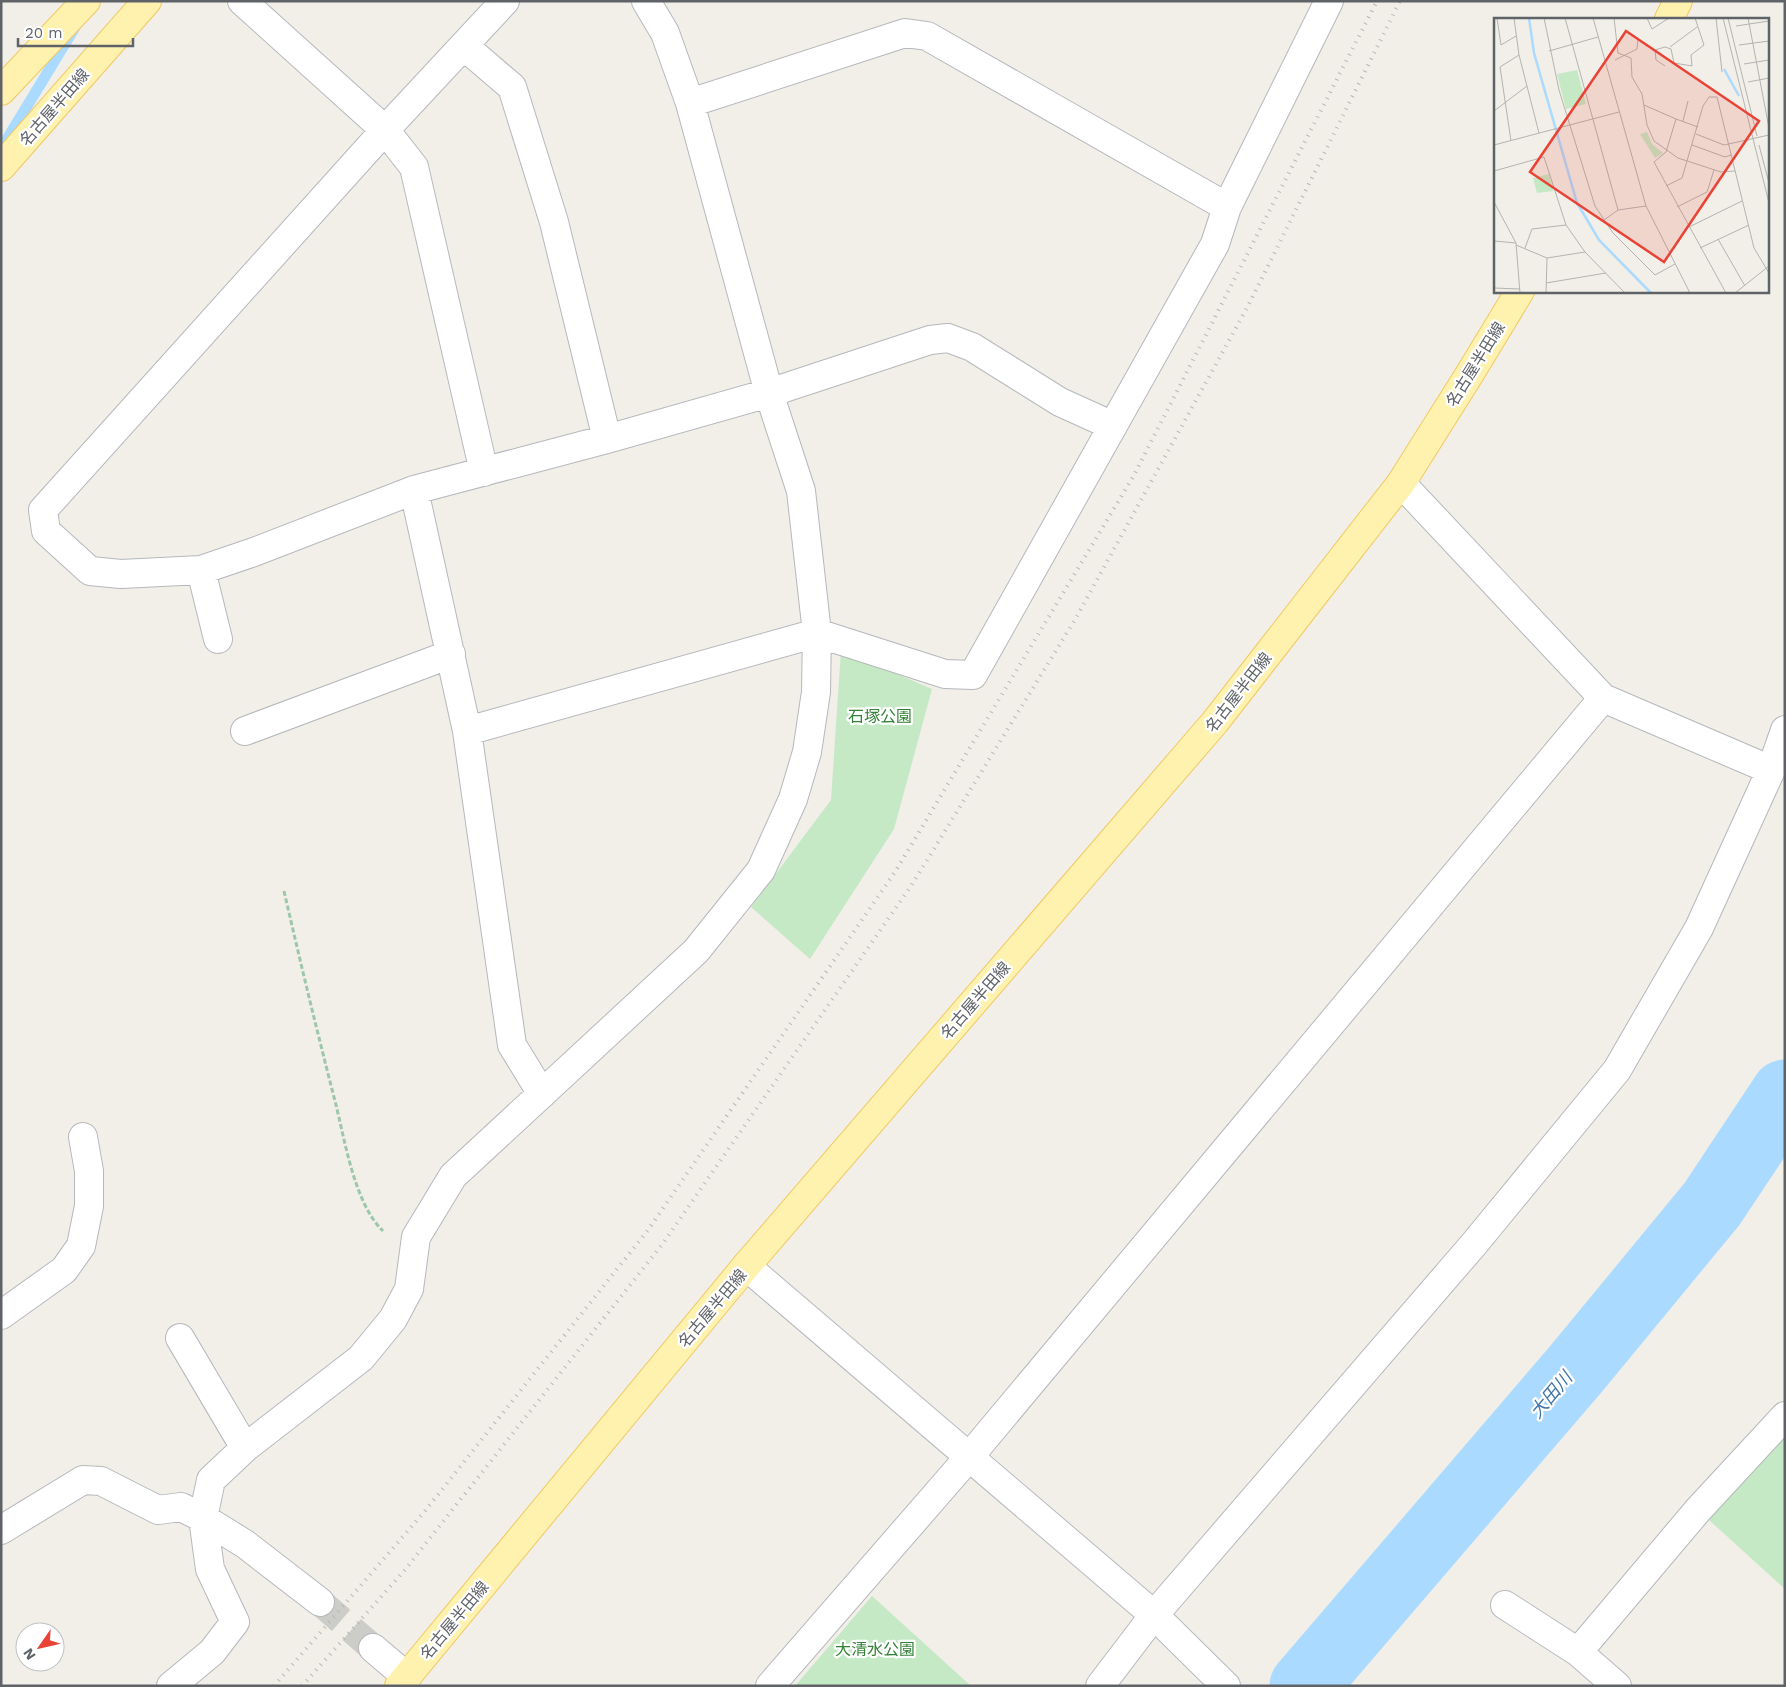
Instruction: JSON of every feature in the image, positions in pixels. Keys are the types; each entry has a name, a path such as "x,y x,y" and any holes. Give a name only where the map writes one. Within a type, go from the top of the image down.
{"main road":[{"path":"1,91 86,1"},
{"name":"名古屋半田線","path":"1,167 147,1"},
{"path":"1670,18 1678,1"},
{"name":"名古屋半田線","path":"403,1681 746,1266 1216,722 1401,483 1519,292"}],"street":[{"path":"242,1 385,130 414,167 484,472"},
{"path":"505,1 385,130 43,510 46,531 90,571 121,574 201,570 254,552 414,490 607,439 769,392 930,340 948,338 972,347 1060,402 1113,426"},
{"path":"172,1686 212,1652 235,1622 210,1569 203,1518 211,1480 245,1448 361,1358 393,1319 409,1289 416,1237 453,1176 696,951 761,870 793,799 807,752 816,692 817,633 800,491 769,392 690,102 665,33 646,1"},
{"path":"468,730 817,633 945,674 973,675 1215,244 1227,207 1329,1"},
{"path":"690,102 905,33 927,36 1227,207"},
{"path":"464,46 512,87 554,222 607,439"},
{"path":"1401,483 1603,698 1771,770"},
{"path":"414,490 468,730 512,1045 542,1094"},
{"path":"201,570 218,640"},
{"path":"246,731 451,654"},
{"path":"770,1686 969,1457 1603,698"},
{"path":"1100,1686 1154,1614 1474,1244 1617,1070 1699,928 1771,770 1785,730"},
{"path":"1,1315 64,1270 81,1246 89,1206 89,1171 83,1137"},
{"path":"746,1266 1154,1614 1226,1686"},
{"path":"180,1338 245,1448"},
{"path":"1578,1652 1698,1510 1785,1416"},
{"path":"1,1530 83,1480 101,1481 158,1510 181,1507 203,1518 245,1544 320,1602"},
{"path":"1505,1605 1578,1652 1617,1686"},
{"path":"373,1648 403,1681"}],"path":[{"path":"284,891 356,1184 366,1208 379,1228 388,1236 415,1246"}],"green space":[{"name":"石塚公園","path":"841,650 932,689 894,829 810,959 751,907 831,800"},
{"path":"1785,1416 1785,1589 1698,1510"},
{"name":"大清水公園","path":"872,1596 971,1686 795,1686"}],"waterway":[{"path":"1,149 74,29"},
{"name":"大田川","path":"1304,1686 1576,1369 1712,1204 1785,1094"}],"tunnel":[{"path":"320,1602 373,1648"}],"railway":[{"path":"274,1686 425,1511 648,1230 895,872 1133,477 1377,1"},
{"path":"302,1686 404,1571 664,1242 913,883 1076,618 1248,306 1400,1"}]}
